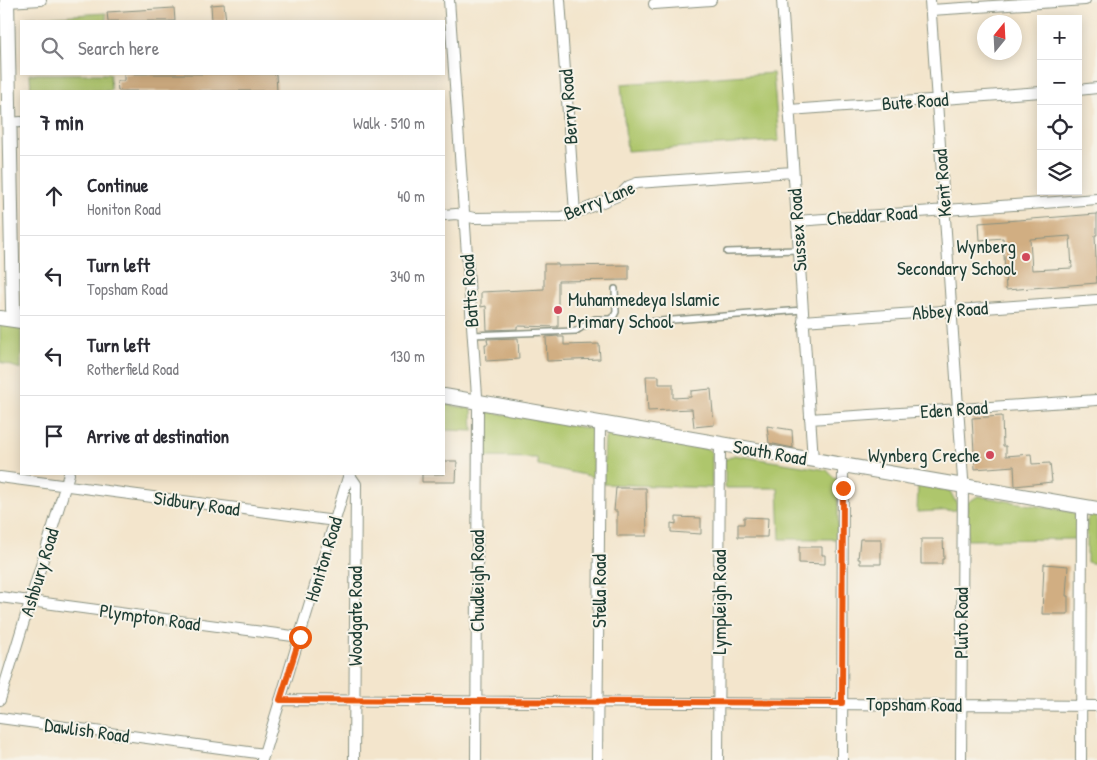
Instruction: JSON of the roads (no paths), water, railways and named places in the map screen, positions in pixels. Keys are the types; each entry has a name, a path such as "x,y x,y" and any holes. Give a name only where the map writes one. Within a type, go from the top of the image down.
{"street":[{"path":"20,320 13,309 12,275 17,244 15,123 7,1 41,0"},
{"name":"Batts Road","path":"448,0 477,402"},
{"name":"Berry Road","path":"560,0 575,214"},
{"path":"654,4 711,0"},
{"name":"Sussex Road","path":"782,0 813,460"},
{"path":"931,5 1085,0"},
{"name":"Kent Road","path":"931,5 963,486"},
{"path":"1082,90 1097,88"},
{"name":"Bute Road","path":"789,110 1037,92"},
{"path":"445,94 455,93"},
{"name":"Berry Lane","path":"445,215 456,214 474,218 543,218 575,214 620,195 629,186 637,183 793,172"},
{"name":"Cheddar Road","path":"796,221 1097,199"},
{"path":"0,293 8,284 12,275"},
{"name":"Abbey Road","path":"803,316 951,310 1097,300"},
{"path":"0,318 20,321"},
{"name":"South Road","path":"445,396 1097,509"},
{"name":"Eden Road","path":"810,419 1097,400"},
{"name":"Chudleigh Road","path":"476,760 477,402"},
{"name":"Stella Road","path":"597,760 600,423"},
{"name":"Lympleigh Road","path":"718,760 720,444"},
{"path":"842,760 843,465"},
{"name":"Ashbury Road","path":"0,700 69,475"},
{"name":"Honiton Road","path":"263,757 349,475"},
{"name":"Woodgate Road","path":"350,475 356,484 354,760"},
{"name":"Sidbury Road","path":"0,476 335,521"},
{"name":"Pluto Road","path":"960,760 963,486"},
{"path":"1081,760 1082,506"},
{"name":"Plympton Road","path":"0,597 300,637"},
{"name":"Topsham Road","path":"280,700 1097,706"},
{"name":"Dawlish Road","path":"0,718 263,757"}],"lane":[{"path":"727,252 798,250"},
{"path":"472,335 576,331 595,319 610,319 614,316 616,312 615,289"},
{"path":"647,322 803,316"}],"place":[{"name":"Wynberg Secondary School","path":"1026,257"},
{"name":"Muhammedeya Islamic Primary School","path":"558,310"},
{"name":"Wynberg Creche","path":"990,455"}]}
